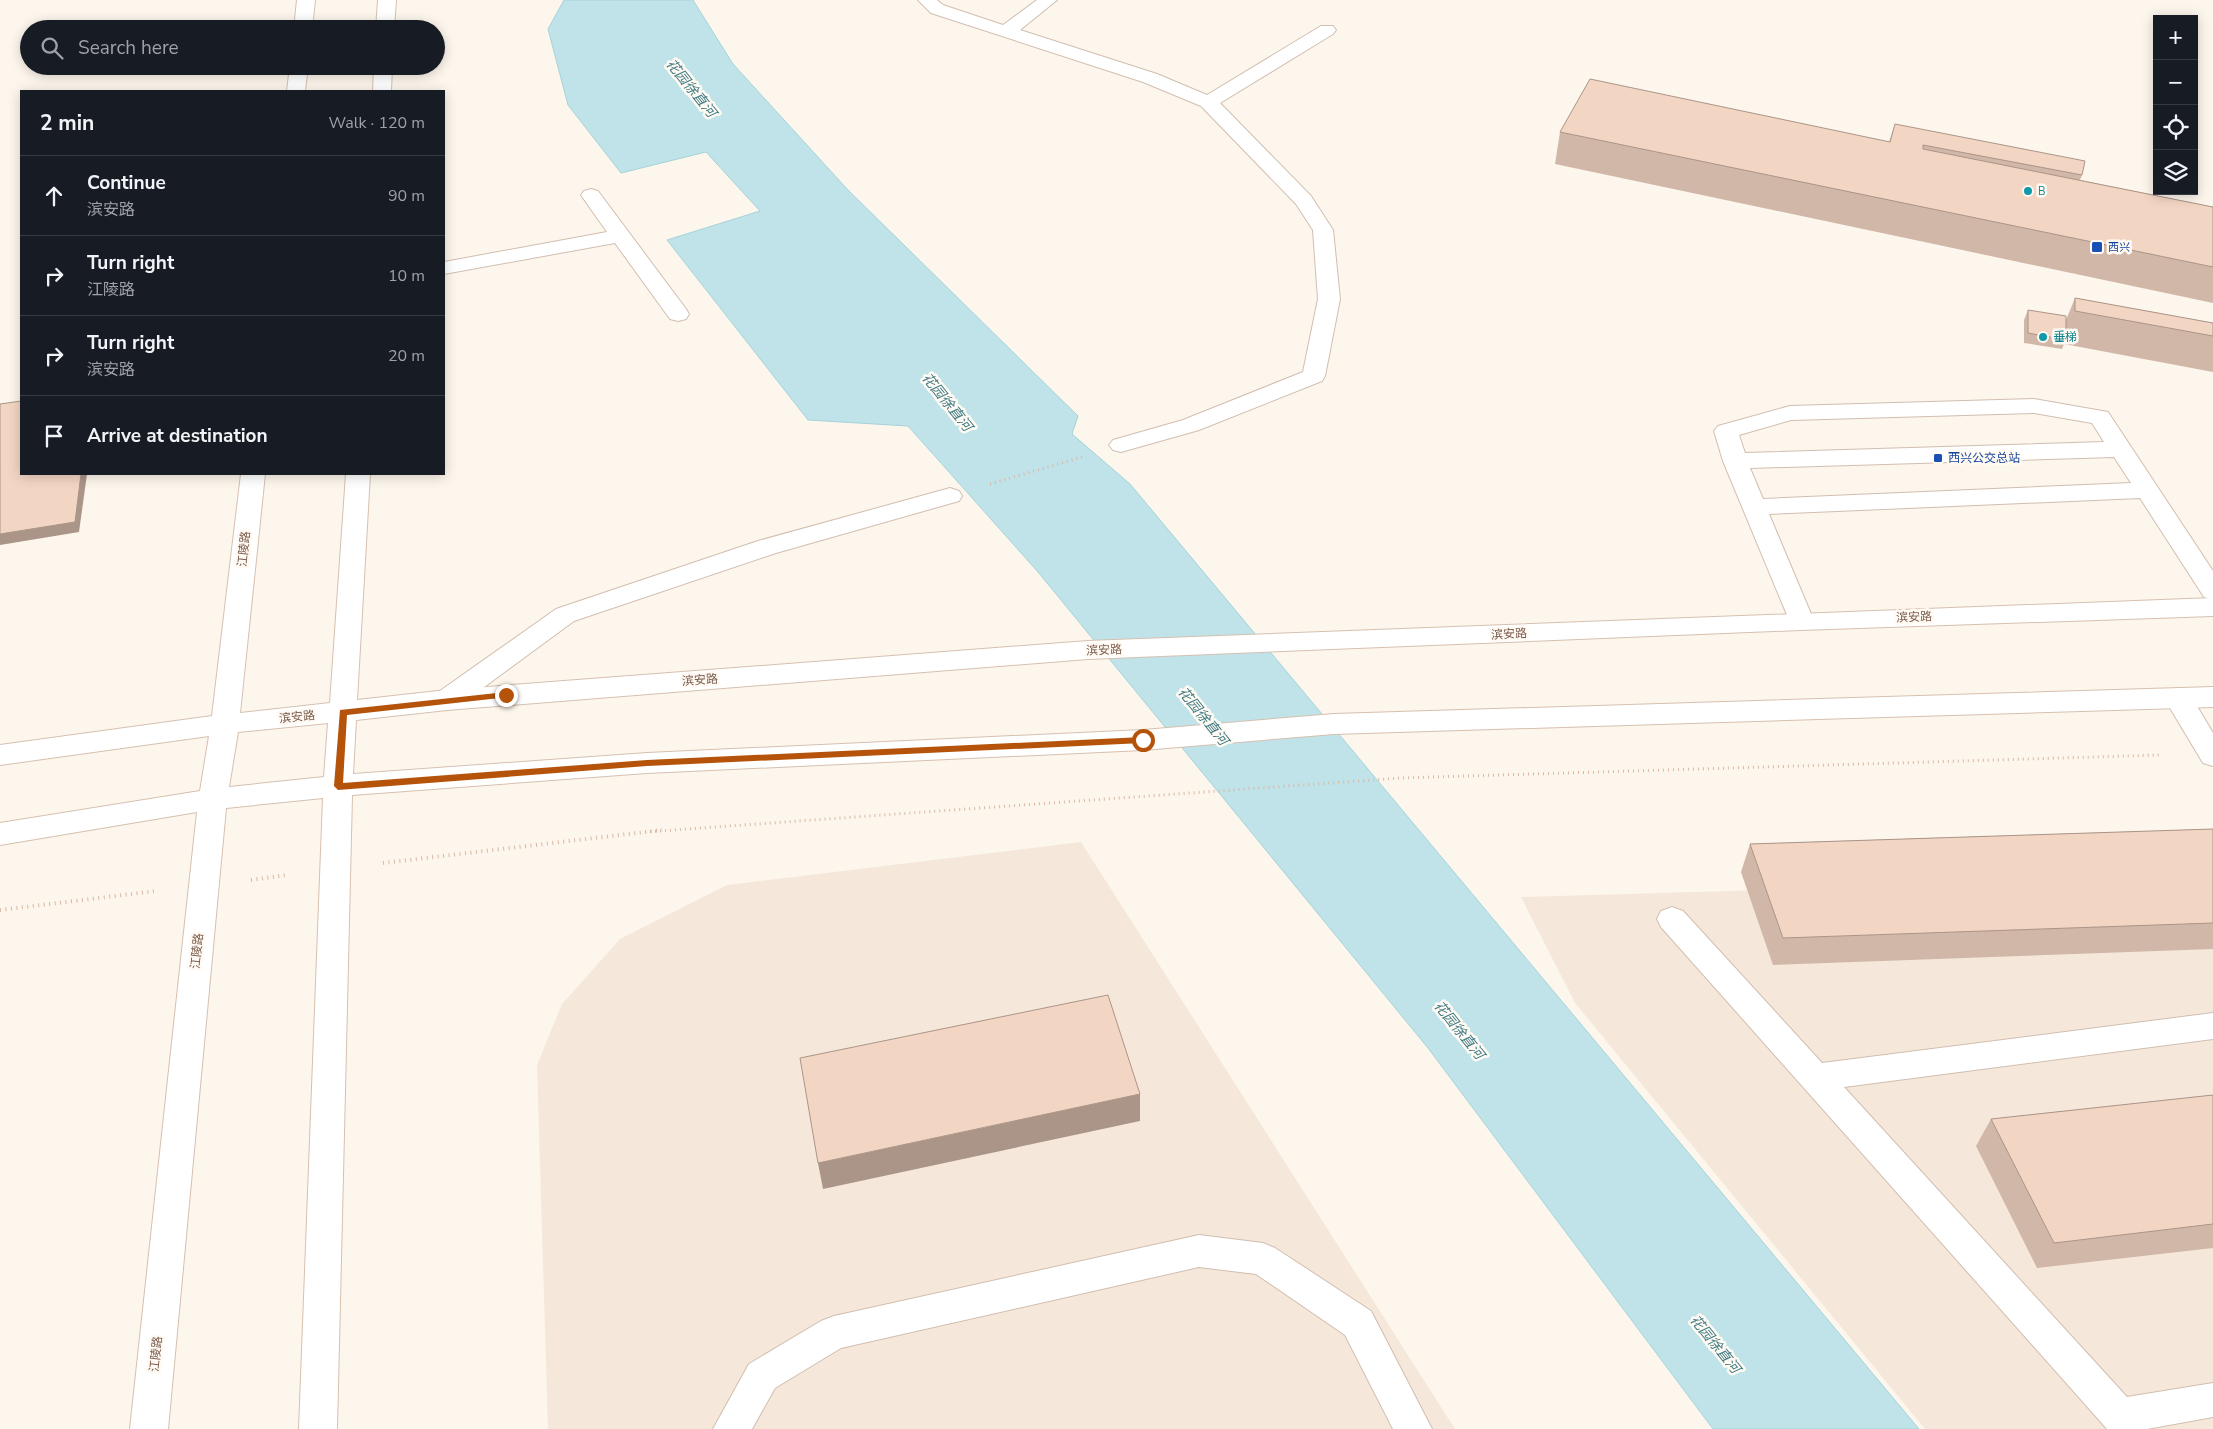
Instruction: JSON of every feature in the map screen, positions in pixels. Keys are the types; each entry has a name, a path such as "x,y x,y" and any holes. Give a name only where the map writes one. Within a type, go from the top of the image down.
{"main road":[{"path":"304,20 306,0"},
{"path":"386,20 387,0"},
{"path":"927,0 937,9 1150,78 1208,102 1304,200 1322,230 1329,300 1314,376 1191,426 1121,445"},
{"path":"1005,32 1048,0"},
{"path":"1208,102 1327,30"},
{"path":"296,90 297,75"},
{"path":"382,90 383,75"},
{"path":"590,195 678,314"},
{"path":"445,268 620,236"},
{"path":"1801,621 1735,461 1726,431 1790,413 2034,406 2100,417 2213,591"},
{"path":"1735,461 2122,449"},
{"name":"江陵路","path":"149,1429 213,799 225,724 253,475"},
{"path":"318,1429 338,786 358,475"},
{"path":"1755,506 2149,490"},
{"path":"447,700 565,615 767,547 950,496"},
{"name":"滨安路","path":"0,755 225,724 447,700 1088,650 1281,644 1801,621 2213,607"},
{"path":"0,834 213,799 338,786 647,763 1143,740 1334,724 2213,697"},
{"path":"2178,698 2212,755"},
{"path":"1672,919 2126,1423 2213,1400"},
{"path":"1814,1077 2213,1026"},
{"path":"732,1429 762,1376 834,1333 1199,1251 1263,1259 1358,1323 1413,1429"}],"path":[{"path":"950,496 1121,445"},
{"path":"0,910 639,832 1400,778 2212,755"}],"shaded area":[{"path":"1081,842 1455,1429 548,1429 537,1065 562,1004 620,939 727,885"},
{"path":"2213,877 2213,1429 1925,1429 1575,1003 1521,897"}],"water":[{"name":"花园徐直河","path":"564,0 693,0 733,64 848,190 1078,416 1072,434 1130,484 1919,1429 1713,1429 1428,1048 1038,572 908,426 808,420 667,240 760,211 706,152 621,173 568,105 548,29"}],"building":[{"path":"1590,79 1890,142 1895,124 2085,161 2082,175 1923,145 1923,149 2213,207 2213,267 1560,132"},
{"path":"2075,298 2213,323 2213,336 2075,311"},
{"path":"2028,310 2066,316 2066,340 2028,333"},
{"path":"20,401 20,475 81,475 75,522 0,534 0,404"},
{"path":"2213,829 2213,923 1783,938 1750,844"},
{"path":"1108,995 1140,1094 818,1163 800,1058"},
{"path":"2213,1095 2213,1224 2054,1243 1991,1119"}],"place":[{"name":"B","path":"2028,191"},
{"name":"西兴","path":"2097,247"},
{"name":"垂梯","path":"2043,337"},
{"name":"西兴公交总站","path":"1938,458"}],"route":[{"path":"506,695 343,712 338,786 647,763 1143,740"}]}
